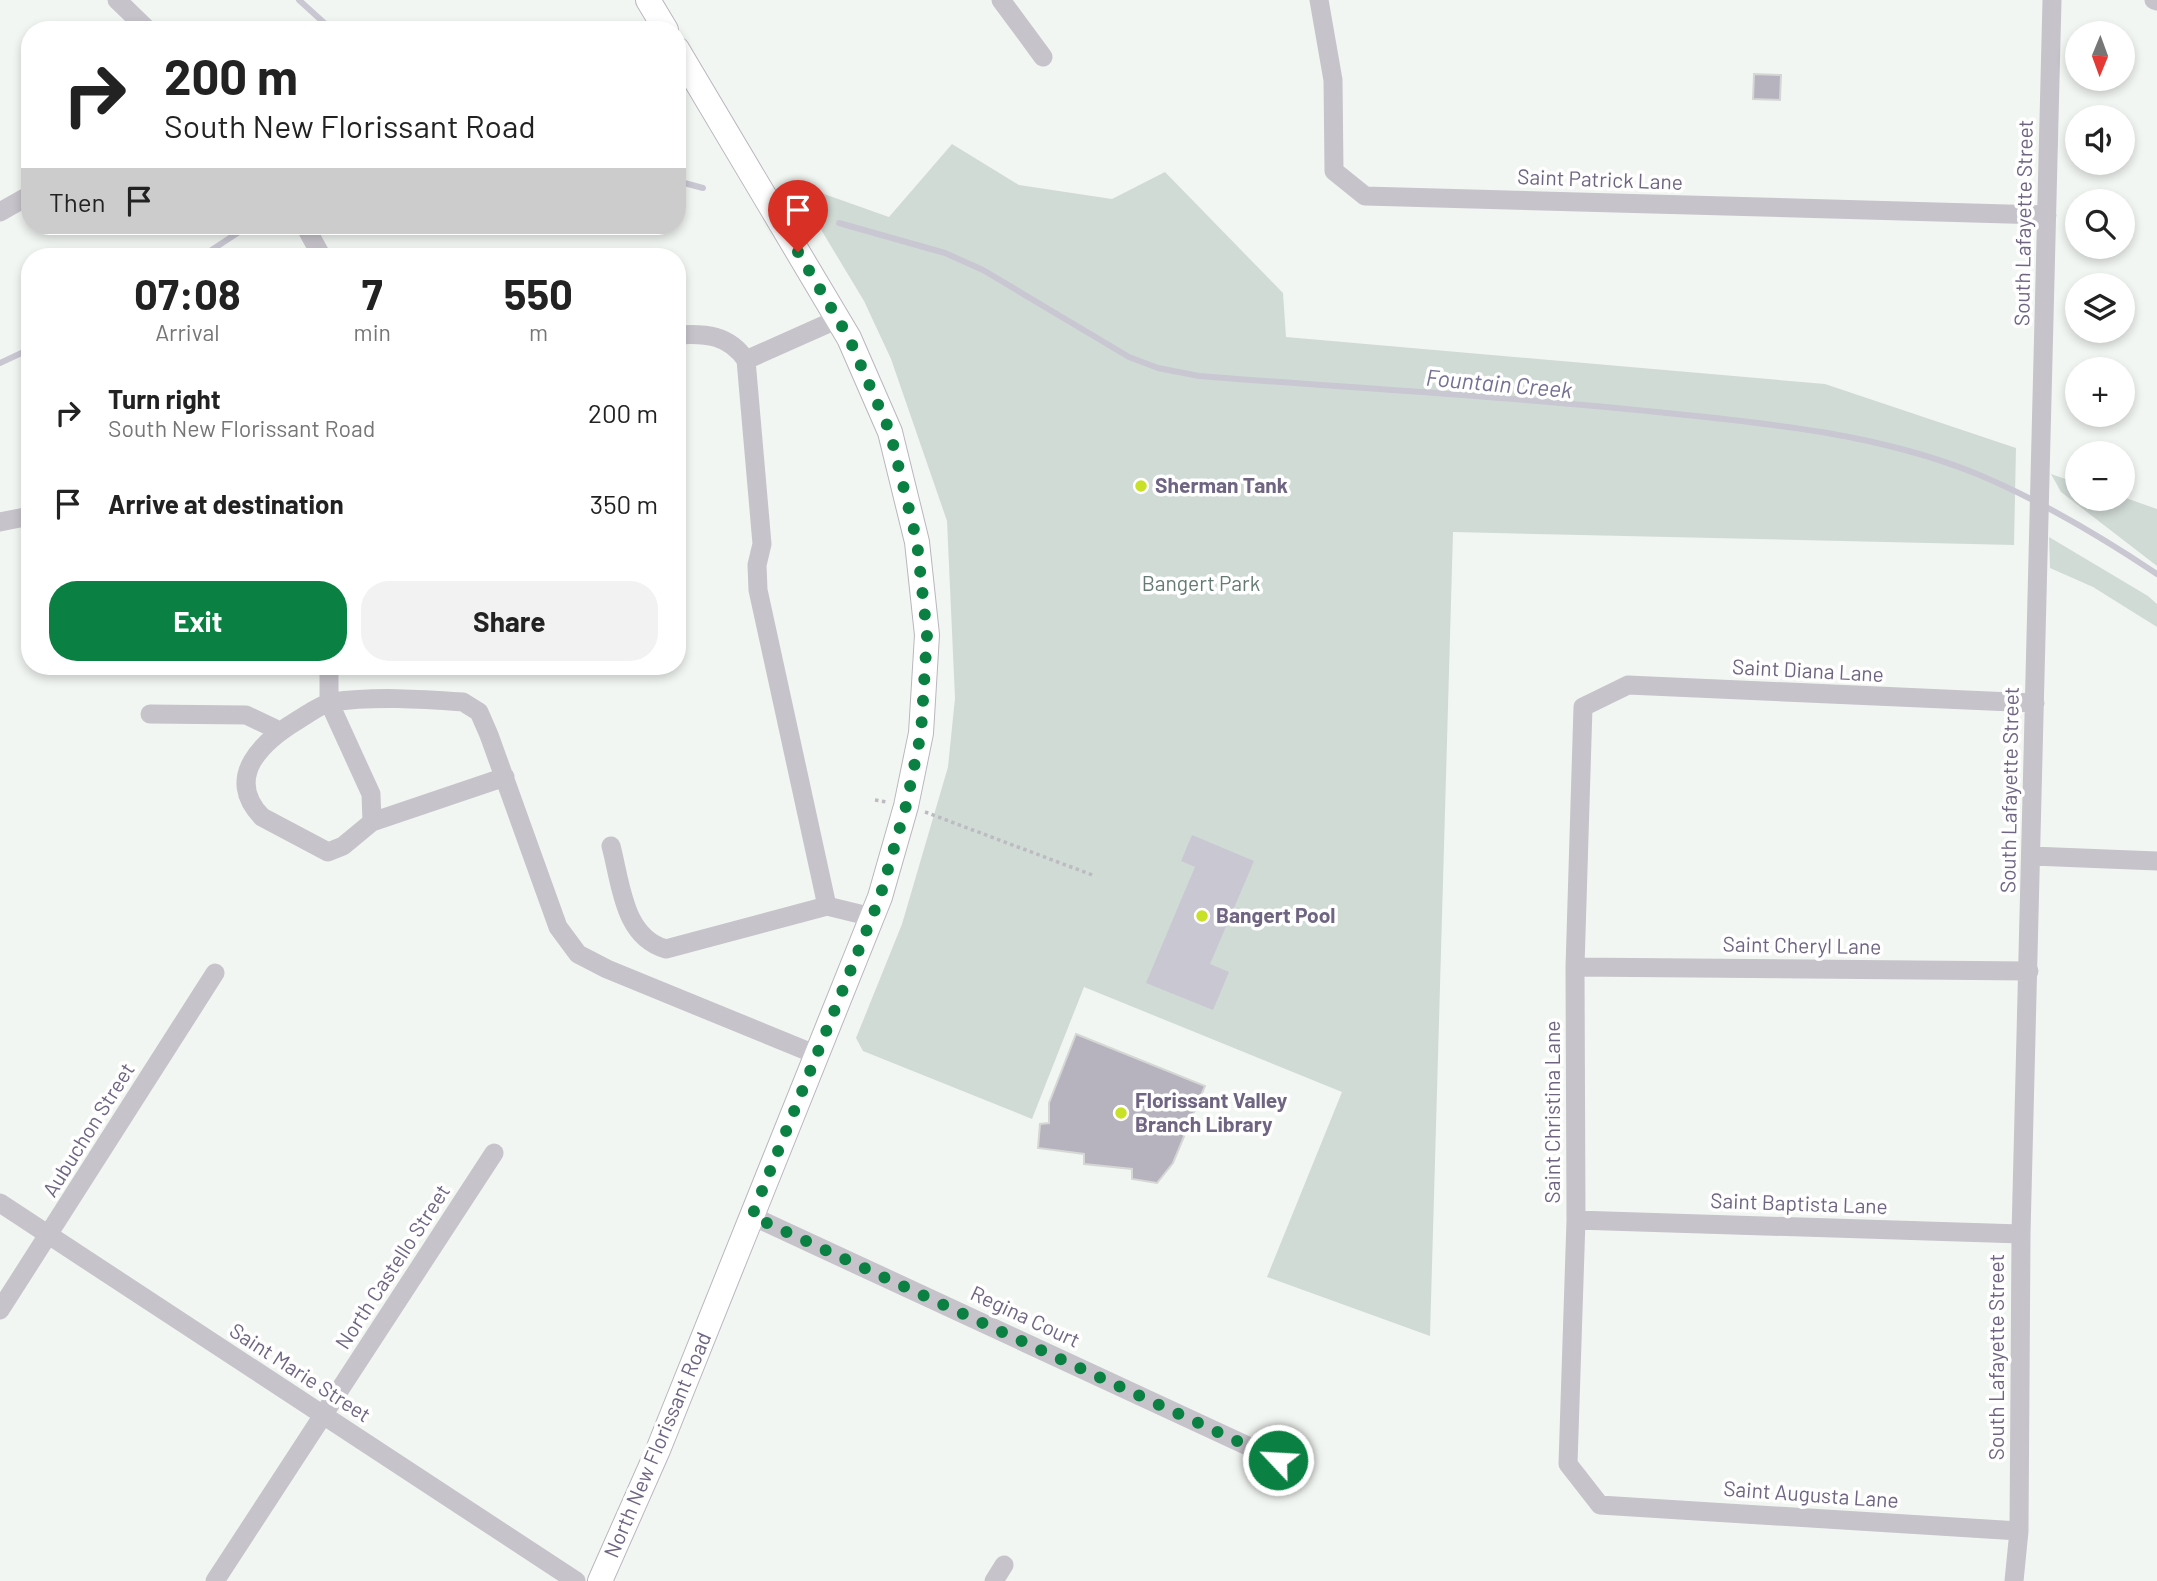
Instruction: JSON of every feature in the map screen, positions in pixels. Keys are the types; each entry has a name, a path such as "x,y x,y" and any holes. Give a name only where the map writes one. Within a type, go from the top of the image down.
{"main road":[{"path":"648,0 661,21"},
{"name":"North New Florissant Road","path":"600,1581 658,1450 872,917 906,806 921,733 927,635 917,542 890,432 838,319 686,64"}],"street":[{"path":"117,0 139,21"},
{"path":"1001,0 1043,57"},
{"name":"Saint Patrick Lane","path":"1319,0 1332,80 1334,171 1365,196 2047,215"},
{"name":"South Lafayette Street","path":"2014,1581 2019,1531 2021,1234 2052,0"},
{"path":"0,212 21,200"},
{"path":"746,360 838,319"},
{"path":"686,334 705,333 724,340 737,347 746,360 762,544 757,565 758,590 827,906"},
{"path":"0,522 21,518"},
{"path":"329,675 329,702 370,794 372,822"},
{"name":"Saint Diana Lane","path":"1583,707 1628,685 2035,703"},
{"path":"505,777 372,822 343,846 328,852 262,817 248,795 247,768 256,754 280,731 329,702 463,702 479,712 505,777 558,927 578,954 607,969 817,1055"},
{"name":"Saint Christina Lane","path":"1583,707 1575,967 1576,1220 1568,1464 1600,1505"},
{"path":"150,714 246,715 280,731"},
{"path":"611,846 632,923 639,935 652,945 666,949 827,906 872,917"},
{"path":"2031,856 2157,861"},
{"name":"Saint Cheryl Lane","path":"1575,967 2029,971"},
{"name":"Aubuchon Street","path":"0,1310 215,973"},
{"name":"North Castello Street","path":"215,1581 494,1153"},
{"name":"Saint Marie Street","path":"0,1203 576,1581"},
{"name":"Regina Court","path":"752,1216 1278,1460"},
{"name":"Saint Baptista Lane","path":"1576,1220 2021,1234"},
{"name":"Saint Augusta Lane","path":"1600,1505 2019,1531"}],"path":[{"path":"875,800 906,806 1095,876"}],"green space":[{"name":"Bangert Park","path":"952,144 1019,185 1112,199 1165,172 1283,293 1286,337 1825,384 2016,448 2014,545 1453,532 1430,1336 1267,1277 1342,1092 1084,987 1032,1119 863,1051 856,1038 902,924 948,767 955,698 947,521 891,359 864,301 793,183 889,217"},
{"path":"2051,474 2065,479 2065,495"},
{"path":"2135,501 2157,509 2157,566 2086,511 2135,511"},
{"path":"2049,537 2148,596 2157,604 2157,627 2093,587 2050,568"}],"shaded area":[{"name":"Bangert Pool","path":"1192,835 1254,861 1210,964 1229,972 1213,1010 1146,983 1195,867 1181,861"}],"building":[{"path":"1754,74 1781,75 1780,100 1753,99"},
{"name":"Florissant Valley Branch Library","path":"1076,1034 1205,1086 1173,1163 1157,1183 1132,1179 1132,1169 1084,1164 1084,1154 1038,1148 1040,1124 1049,1123 1049,1103"}],"waterway":[{"name":"Fountain Creek","path":"299,0 322,21"},
{"name":"Fountain Creek","path":"686,183 703,188"},
{"name":"Fountain Creek","path":"839,223 945,253 983,270 1129,357 1158,368 1199,376 1600,406 1779,426 1860,439 1939,460 2001,484 2070,520 2157,574"},
{"path":"215,248 234,235"},
{"path":"0,363 21,353"}],"place":[{"name":"Sherman Tank","path":"1141,486"},
{"name":"Bangert Pool","path":"1202,916"},
{"name":"Florissant Valley Branch Library","path":"1121,1113"}],"route":[{"path":"798,252 849,338 890,432 917,542 927,635 921,733 906,806 880,897 752,1216 1278,1460"}]}
